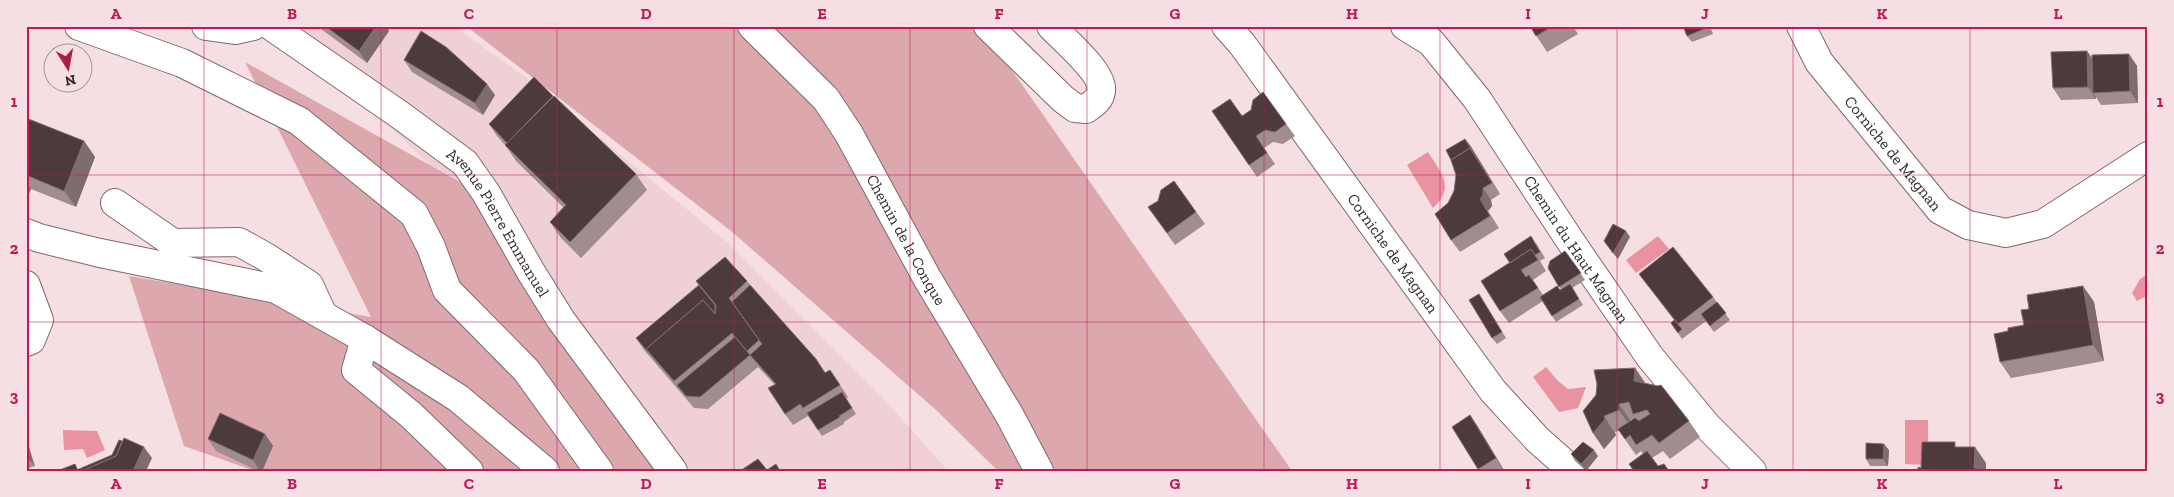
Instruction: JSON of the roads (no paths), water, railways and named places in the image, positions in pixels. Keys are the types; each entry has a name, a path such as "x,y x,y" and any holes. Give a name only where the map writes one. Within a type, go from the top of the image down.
{"street":[{"path":"79,26 182,63 299,121 414,214 431,247 447,290 526,370 599,471"},
{"path":"206,26 235,30 252,26"},
{"name":"Avenue Pierre Emmanuel","path":"271,26 400,115 465,163 486,192 531,272 561,320 673,471"},
{"name":"Chemin de la Conque","path":"752,26 826,99 849,134 927,278 1010,416 1039,471"},
{"path":"988,26 1063,99 1075,108 1086,109 1097,100 1102,90 1100,81 1090,66 1051,26"},
{"name":"Corniche de Magnan","path":"1226,26 1242,44 1493,391 1538,440 1573,471"},
{"name":"Chemin du Haut Magnan","path":"1405,26 1435,34 1573,245 1650,356 1707,426 1752,471"},
{"name":"Corniche de Magnan","path":"1801,26 1819,62 1940,210 1968,226 2006,232 2043,224 2148,156"},
{"path":"115,203 173,243 238,242 266,257 309,285 323,315"},
{"path":"26,233 100,253 276,289 365,339 458,398 545,471"},
{"path":"26,285 39,320 31,340 26,342"},
{"path":"365,339 356,370 411,415 469,471"}]}
